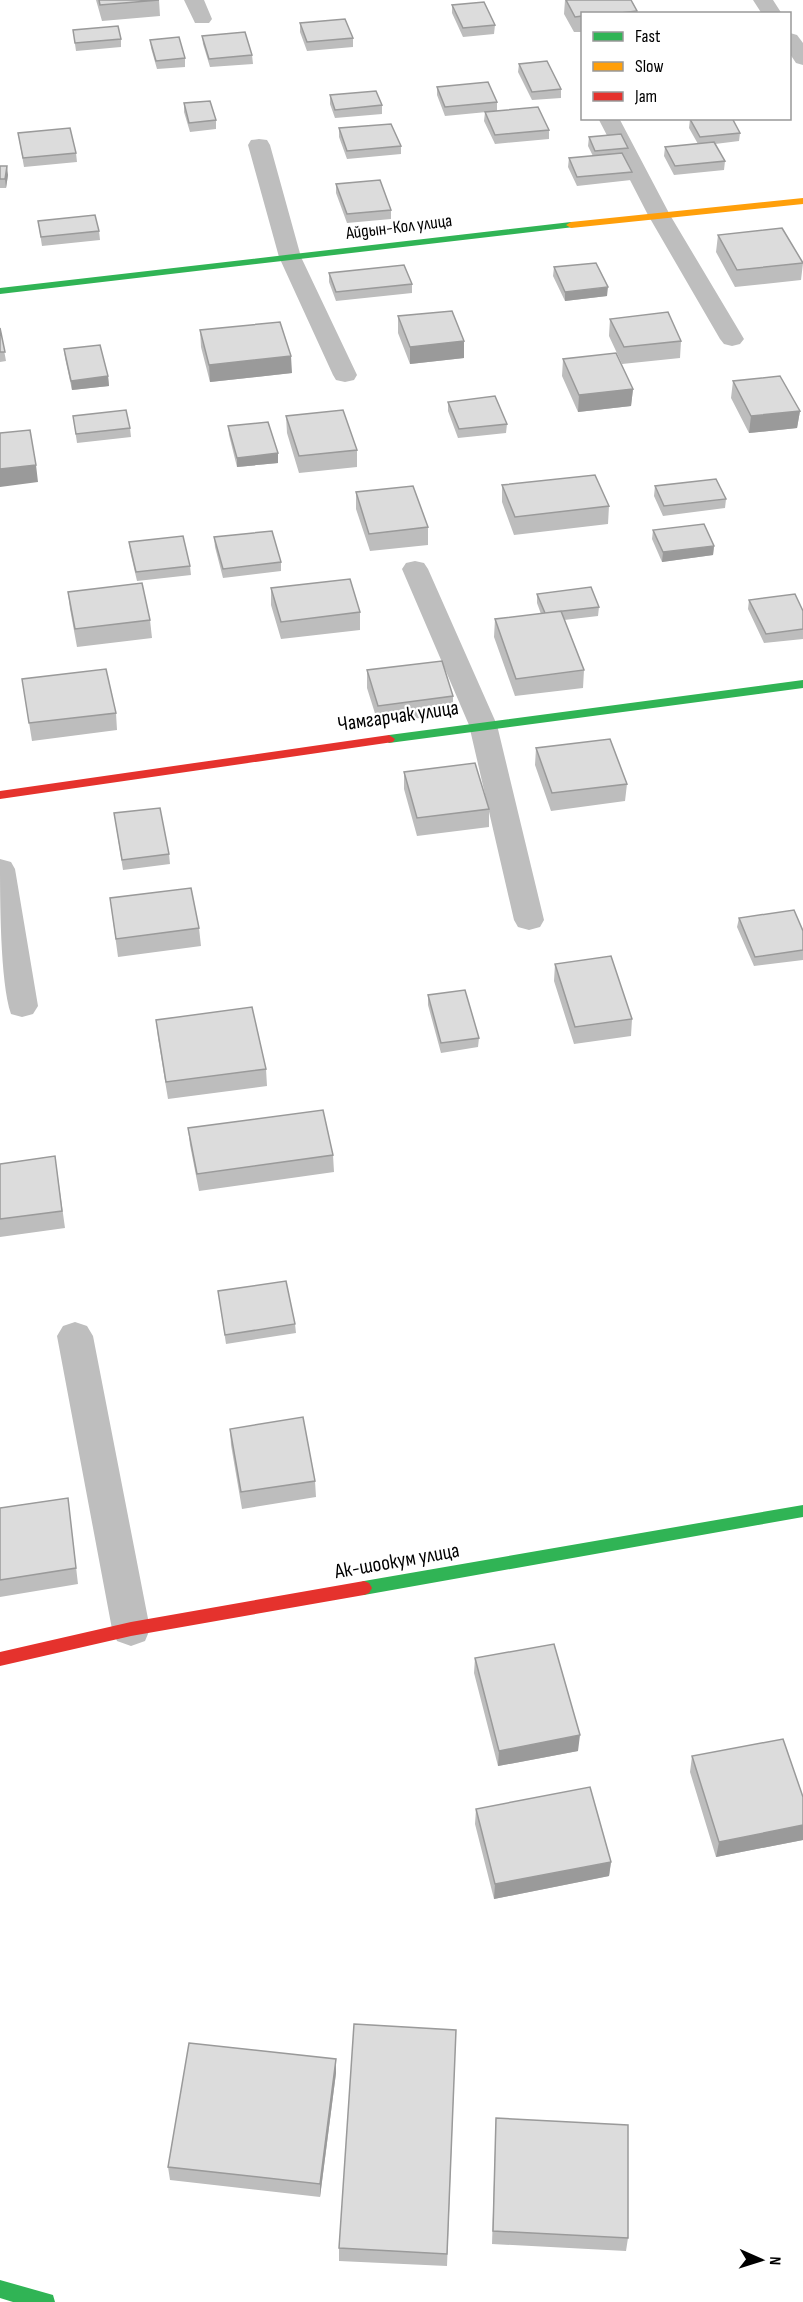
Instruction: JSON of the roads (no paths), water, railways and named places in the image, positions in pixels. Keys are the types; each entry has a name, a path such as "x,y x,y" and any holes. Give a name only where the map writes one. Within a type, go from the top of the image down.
{"street":[{"path":"194,0 202,20"},
{"path":"791,42 803,59"},
{"path":"610,120 659,215 732,339"},
{"path":"259,145 290,257 345,375"},
{"name":"Айдын-Кол улица","path":"0,291 659,215 803,201"},
{"path":"416,569 483,725 529,920"},
{"name":"Чамгарчак улица","path":"0,795 483,725 803,684"},
{"path":"0,869 22,1006"},
{"path":"75,1336 131,1629"},
{"name":"Ак-шоокум улица","path":"0,1659 131,1629 803,1511"},
{"path":"0,2289 46,2302"}]}
